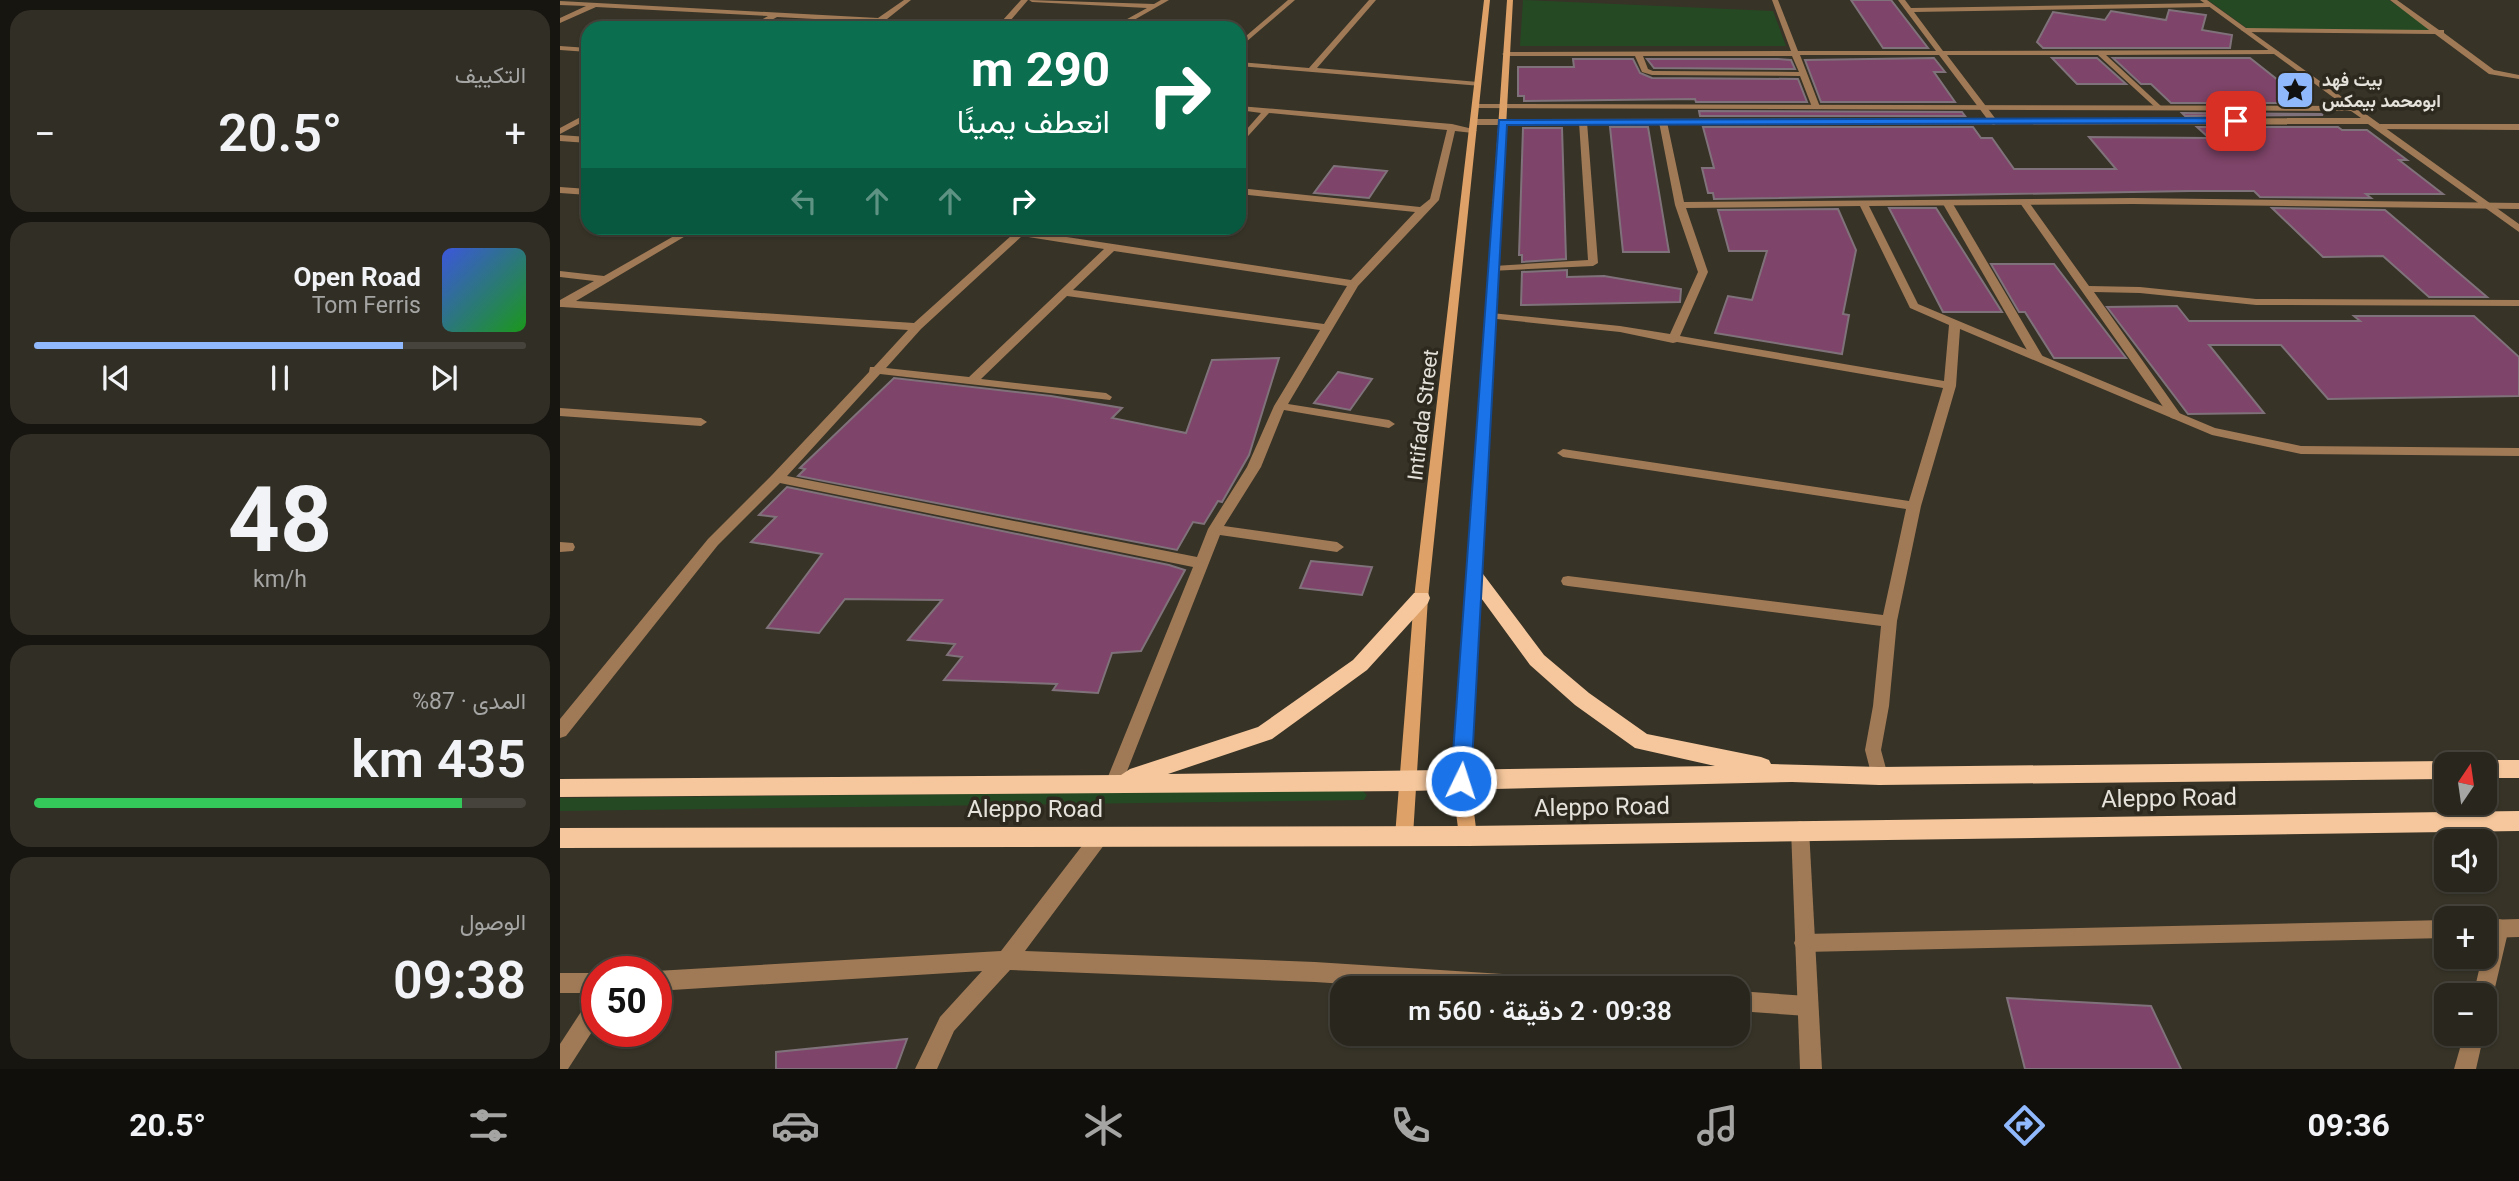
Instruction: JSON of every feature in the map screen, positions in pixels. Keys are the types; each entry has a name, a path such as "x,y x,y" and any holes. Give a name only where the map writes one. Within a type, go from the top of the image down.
{"main road":[{"name":"Intifada Street","path":"1404,836 1421,598 1487,0"},
{"path":"1468,836 1461,781 1510,0"},
{"path":"1474,575 1537,660 1582,699 1642,742 1792,773"},
{"path":"1114,784 1265,733 1360,665 1421,598"},
{"path":"2497,769 2519,769"},
{"name":"Aleppo Road","path":"560,788 1408,782 1792,773 1879,776 2434,770"},
{"name":"Aleppo Road","path":"560,838 1468,836 1800,829 2519,821"}],"street":[{"path":"880,20 908,0"},
{"path":"1006,21 1025,0"},
{"path":"1032,0 1154,6"},
{"path":"1127,21 1166,0"},
{"path":"1246,40 1292,0"},
{"path":"1311,70 1373,0"},
{"path":"1775,0 1816,107"},
{"path":"1901,0 1994,122"},
{"path":"2393,0 2441,32 2492,72 2519,77"},
{"path":"560,3 902,21"},
{"path":"1908,10 2206,3 2519,229"},
{"path":"560,21 594,5"},
{"path":"765,21 776,15"},
{"path":"2245,30 2441,32"},
{"path":"560,48 581,50"},
{"path":"1506,54 1795,52 1941,55 2275,52"},
{"path":"1638,53 1646,70 1652,73 1803,74"},
{"path":"2101,54 2158,108"},
{"path":"1246,65 1478,84"},
{"path":"1476,106 2354,109"},
{"path":"1246,109 1452,127 1502,122 1994,122 2519,127"},
{"path":"1246,135 1267,111"},
{"path":"560,131 581,120"},
{"path":"1494,269 1593,263 1583,122"},
{"path":"1663,122 1680,205 1703,272 1673,340"},
{"path":"1114,784 1215,529 1254,467 1280,406 1354,284 1434,200 1452,127"},
{"path":"560,138 581,140"},
{"path":"560,190 581,192"},
{"path":"1246,192 1422,210"},
{"path":"1680,205 2025,203 2519,206"},
{"path":"2025,203 2175,415"},
{"path":"1948,204 2037,357"},
{"path":"1864,205 1914,306 2212,430 2301,450 2519,452"},
{"path":"562,304 682,235"},
{"path":"560,731 713,542 777,478 874,370 1017,235"},
{"path":"1048,235 1354,284"},
{"path":"973,380 1068,293 1112,247"},
{"path":"560,274 605,279"},
{"path":"2086,289 2140,290 2256,302 2519,303"},
{"path":"1068,293 1329,328"},
{"path":"562,304 917,327"},
{"path":"1491,316 1620,329 1950,386"},
{"path":"1879,776 1873,750 1881,706 1889,621 1914,506 1950,386 1955,323"},
{"path":"874,370 1105,397"},
{"path":"1280,406 1390,424"},
{"path":"560,412 702,422"},
{"path":"1563,453 1914,506"},
{"path":"777,478 1200,563"},
{"path":"1215,529 1338,547"},
{"path":"1568,580 1889,621"},
{"path":"1800,829 1811,1069"},
{"path":"926,1069 947,1024 1006,960 1101,835"},
{"path":"2486,983 2501,928"},
{"path":"1804,943 2434,929"},
{"path":"672,980 1006,960 1377,976"},
{"path":"560,983 581,983"},
{"path":"1750,1002 1807,1006"},
{"path":"560,1063 581,1030"},
{"path":"2465,1069 2471,1046"}],"green space":[{"path":"1523,0 1773,11 1786,46 1520,46"},
{"path":"2208,0 2389,0 2435,31 2248,29"},
{"path":"1362,790 1367,795 1364,800 560,811 560,798"}],"building":[{"path":"1851,0 1891,0 1928,48 1883,48"},
{"path":"2169,10 2206,15 2202,30 2232,35 2230,48 2043,48 2037,42 2053,12 2105,20 2111,11 2166,20"},
{"path":"1934,58 1945,72 1934,72 1955,102 1821,102 1805,60"},
{"path":"2052,58 2097,58 2126,84 2077,84"},
{"path":"2113,58 2250,58 2307,103 2171,103 2151,84 2141,84"},
{"path":"1573,59 1633,59 1640,73 1652,78 1798,79 1807,102 1696,102 1695,99 1524,101 1524,96 1518,96 1518,67 1574,67"},
{"path":"1647,59 1778,59 1791,60 1795,69 1654,68"},
{"path":"1699,111 1962,112 1965,116 1700,116"},
{"path":"2182,113 2321,114 2323,115 2185,116"},
{"path":"1610,127 1648,127 1669,252 1623,252"},
{"path":"1703,127 1973,127 1981,138 1992,138 2014,169 2116,169 2089,137 2209,138 2197,127 2338,127 2342,130 2367,130 2407,160 2399,160 2443,194 2366,194 2371,198 2260,197 2254,191 2190,191 1714,199 1713,193 1708,193 1702,168 1714,168"},
{"path":"1523,128 1562,128 1566,259 1522,262 1522,255 1519,255"},
{"path":"1334,166 1387,171 1369,198 1314,193"},
{"path":"1889,208 1936,208 2002,312 1943,312"},
{"path":"2272,208 2385,210 2487,297 2429,297 2383,256 2323,257"},
{"path":"1838,209 1856,250 1843,314 1849,315 1842,354 1715,333 1728,296 1752,300 1767,251 1729,251 1718,210"},
{"path":"1991,264 2054,264 2126,358 2054,358 2025,312 2019,312"},
{"path":"1567,270 1567,277 1604,276 1681,289 1680,302 1521,305 1522,272"},
{"path":"2177,306 2189,321 2360,321 2354,316 2474,316 2519,357 2519,396 2328,399 2281,345 2209,345 2264,413 2188,414 2107,307"},
{"path":"1279,358 1249,455 1222,502 1218,501 1204,524 1193,522 1177,550 798,476 805,469 800,468 894,378 1051,396 1122,408 1112,418 1186,433 1212,360"},
{"path":"1338,372 1372,379 1350,410 1314,403"},
{"path":"787,487 1185,570 1141,651 1112,653 1098,693 1053,690 1057,684 944,680 962,657 947,655 955,644 908,640 942,600 845,599 819,633 767,628 822,554 751,542 776,517 759,515"},
{"path":"1311,561 1372,567 1362,595 1300,588"},
{"path":"2007,998 2151,1006 2181,1069 2025,1069"},
{"path":"907,1039 896,1069 776,1069 776,1052"}],"place":[{"name":"بيت فهد ابومحمد بيمكس","path":"2295,90"}],"route":[{"path":"1461,781 1502,122 2236,121"}]}
